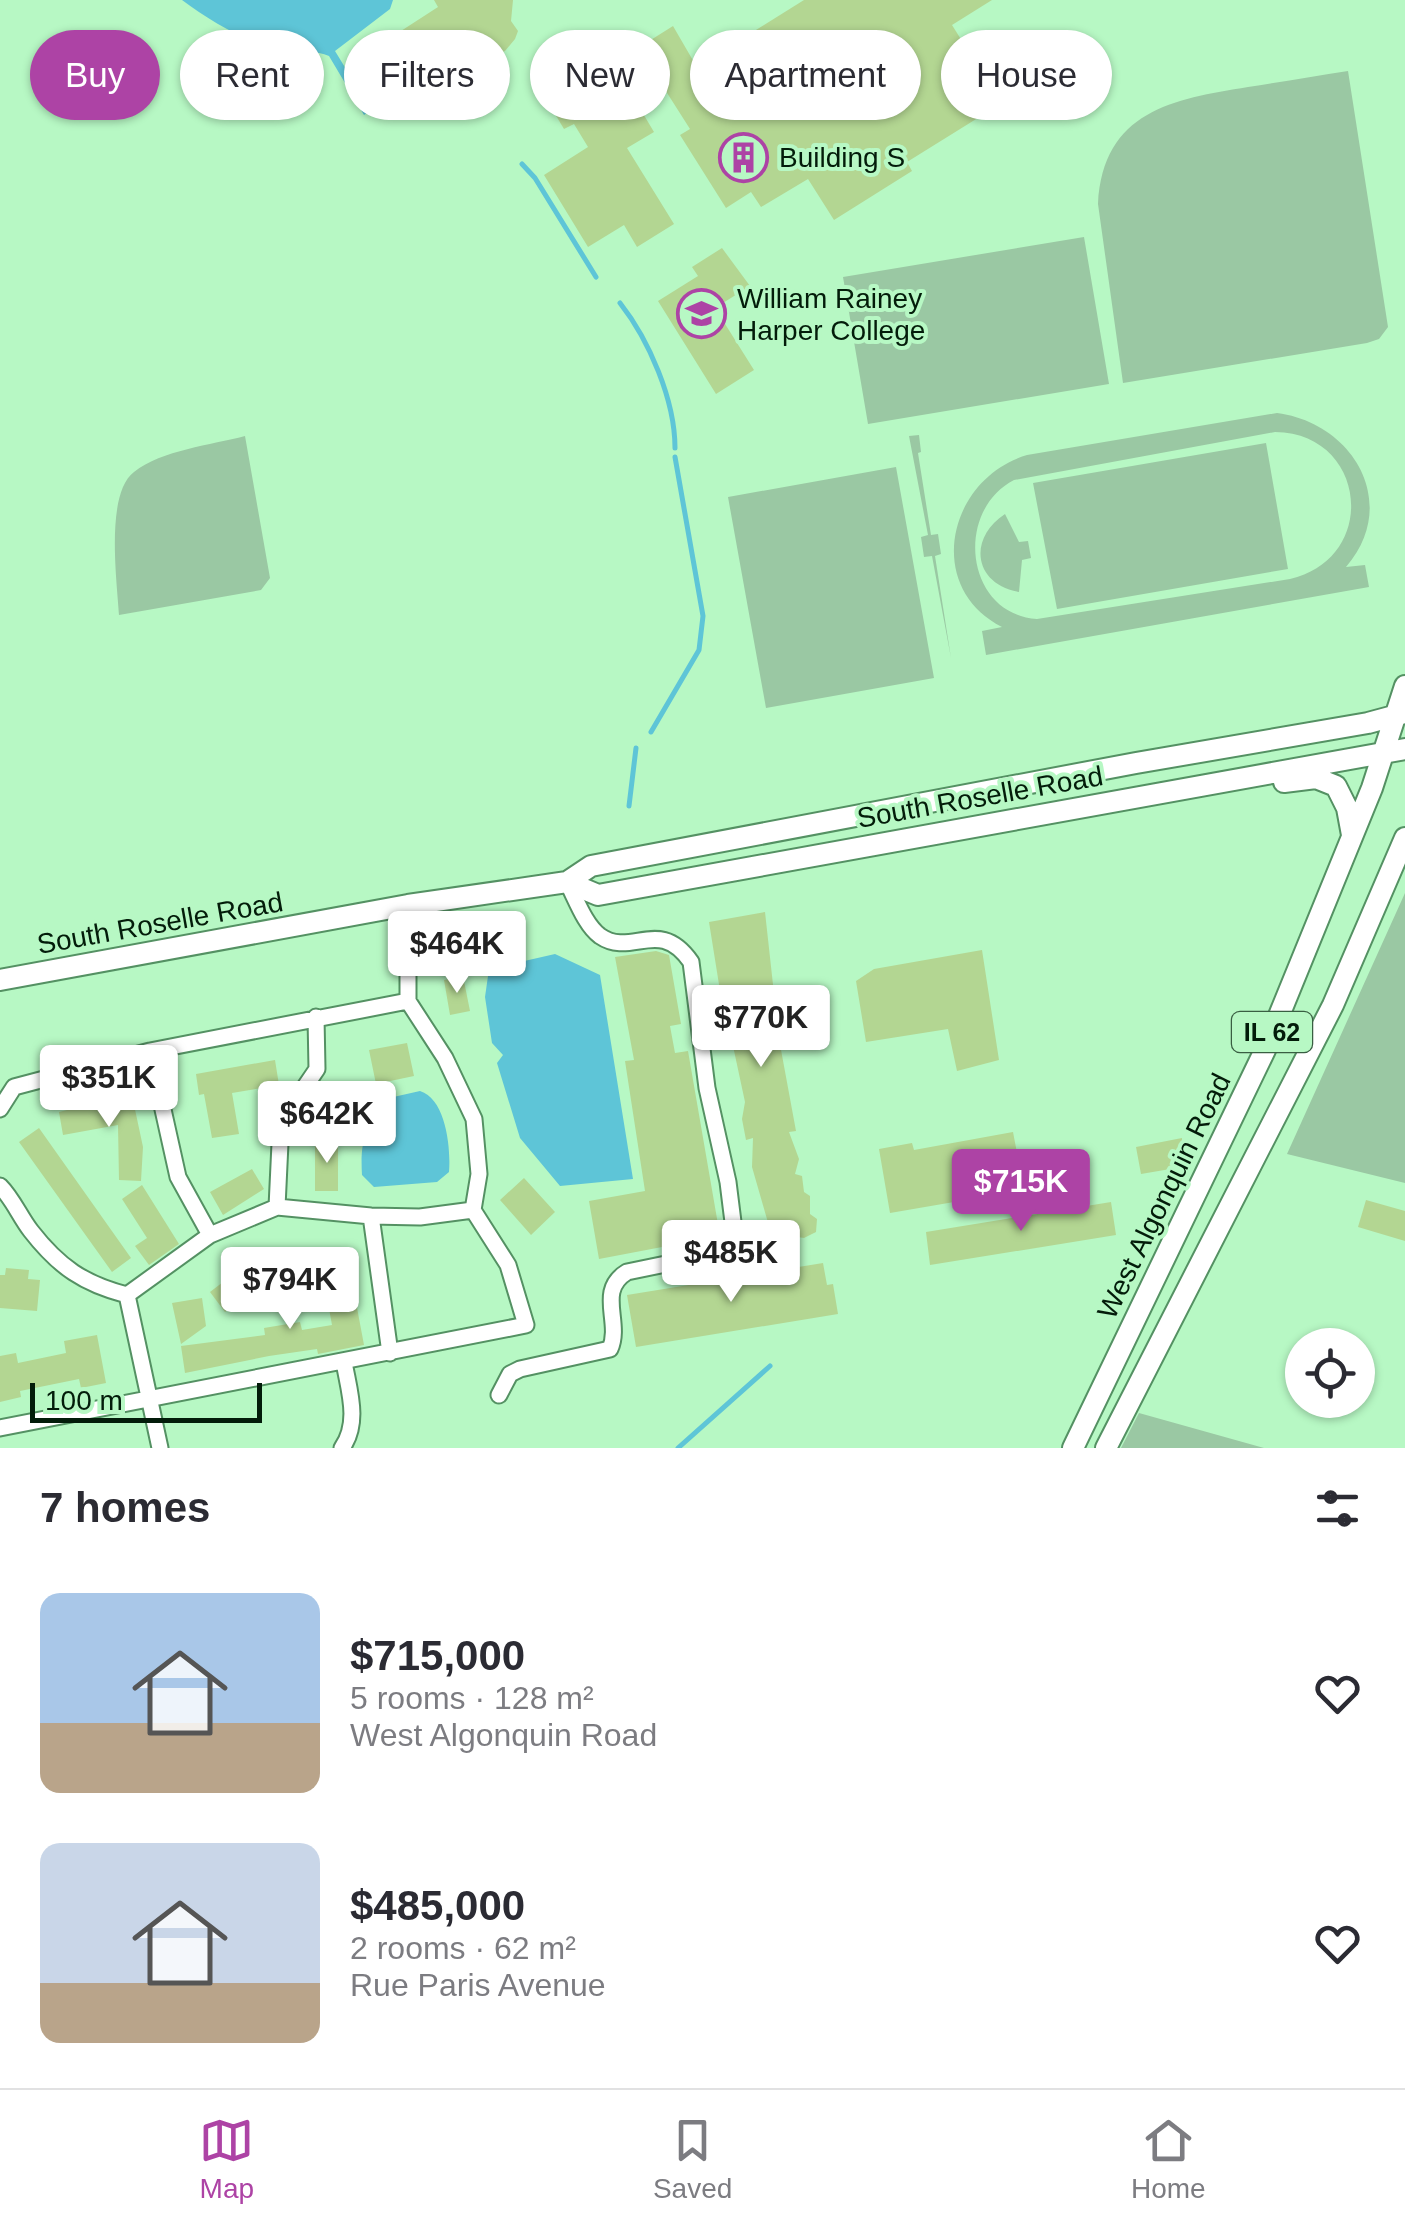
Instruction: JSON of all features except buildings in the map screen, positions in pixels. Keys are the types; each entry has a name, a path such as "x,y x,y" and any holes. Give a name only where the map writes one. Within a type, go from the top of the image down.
{"main road":[{"name":"West Algonquin Road","path":"1073,1448 1264,1050 1352,838 1395,750 1405,686"},
{"name":"South Roselle Road","path":"0,980 408,905 567,882 591,866 1136,763 1368,724 1400,714"},
{"name":"South Roselle Road","path":"567,882 598,895 1395,750"},
{"path":"1153,792 1198,794 1316,778 1336,786 1343,796 1352,838"},
{"name":"IL 62","path":"1106,1448 1333,1005 1405,838"}],"street":[{"path":"498,1395 510,1374 520,1369 610,1349 614,1341 610,1294 618,1278 627,1272 714,1254 736,1238 731,1196 707,1088 691,962 682,948 668,939 611,941 597,934 567,882"},
{"path":"0,1428 526,1325 508,1265 473,1210 478,1174 474,1119 445,1058 408,1001 408,905"},
{"path":"0,1108 14,1086 150,1050 408,1001"},
{"path":"277,1208 281,1122 318,1069 316,1017"},
{"path":"150,1050 178,1176 210,1235"},
{"path":"2,1194 32,1232 90,1286 127,1295 210,1235 277,1208 371,1216 473,1210"},
{"path":"371,1216 390,1353"},
{"path":"127,1295 160,1448"},
{"path":"342,1448 351,1436 353,1411 344,1362"}],"green space":[{"path":"1348,71 1388,327 1379,339 1367,343 1123,383 1098,204 1103,173 1113,148 1128,129 1169,105 1220,92"},
{"path":"1084,237 1109,384 868,424 843,277"},
{"path":"1277,413 1304,420 1328,432 1347,449 1361,470 1368,493 1369,517 1362,542 1346,567 1365,565 1369,587 986,655 982,631 1002,627 977,609 962,587 955,562 955,535 963,510 978,487 1000,468 1027,455","holes":["1275,432 1306,438 1329,452 1344,473 1351,498 1349,524 1339,547 1319,567 1290,579 1037,619 1013,613 995,600 982,581 976,559 976,536 982,514 995,495 1014,480"]},
{"path":"919,435 918,453 931,535 938,534 941,554 935,556 951,658 932,556 924,557 921,537 928,535 909,436"},
{"path":"245,436 270,578 261,590 119,615 115,539 119,499 125,483 134,472 158,458"},
{"path":"1266,443 1288,569 1057,609 1033,483"},
{"path":"896,467 934,678 766,708 728,497"},
{"path":"1005,514 1019,542 1028,541 1031,558 1022,560 1019,592 992,580 981,559 985,535"},
{"path":"1405,893 1405,1183 1287,1154"},
{"path":"1139,1413 1264,1448 1121,1448"}],"water":[{"path":"182,0 393,0 390,9 362,30 344,30 344,44 335,51 344,66 344,81 329,56 324,54 324,30 230,30"},
{"path":"555,954 600,975 633,1179 560,1186 520,1138 497,1063 503,1055 492,1043 485,997 489,969"},
{"path":"420,1091 429,1096 441,1114 448,1138 449,1172 437,1182 374,1187 362,1175 363,1142 369,1124 389,1098"}],"waterway":[{"path":"522,164 535,178 596,277"},
{"path":"620,303 658,371 670,410 675,448"},
{"path":"651,732 699,650 703,616 675,457"},
{"path":"629,806 636,748"},
{"path":"678,1448 770,1366"}],"place":[{"name":"Building S","path":"744,157"},
{"name":"William Rainey Harper College","path":"702,314"}]}
